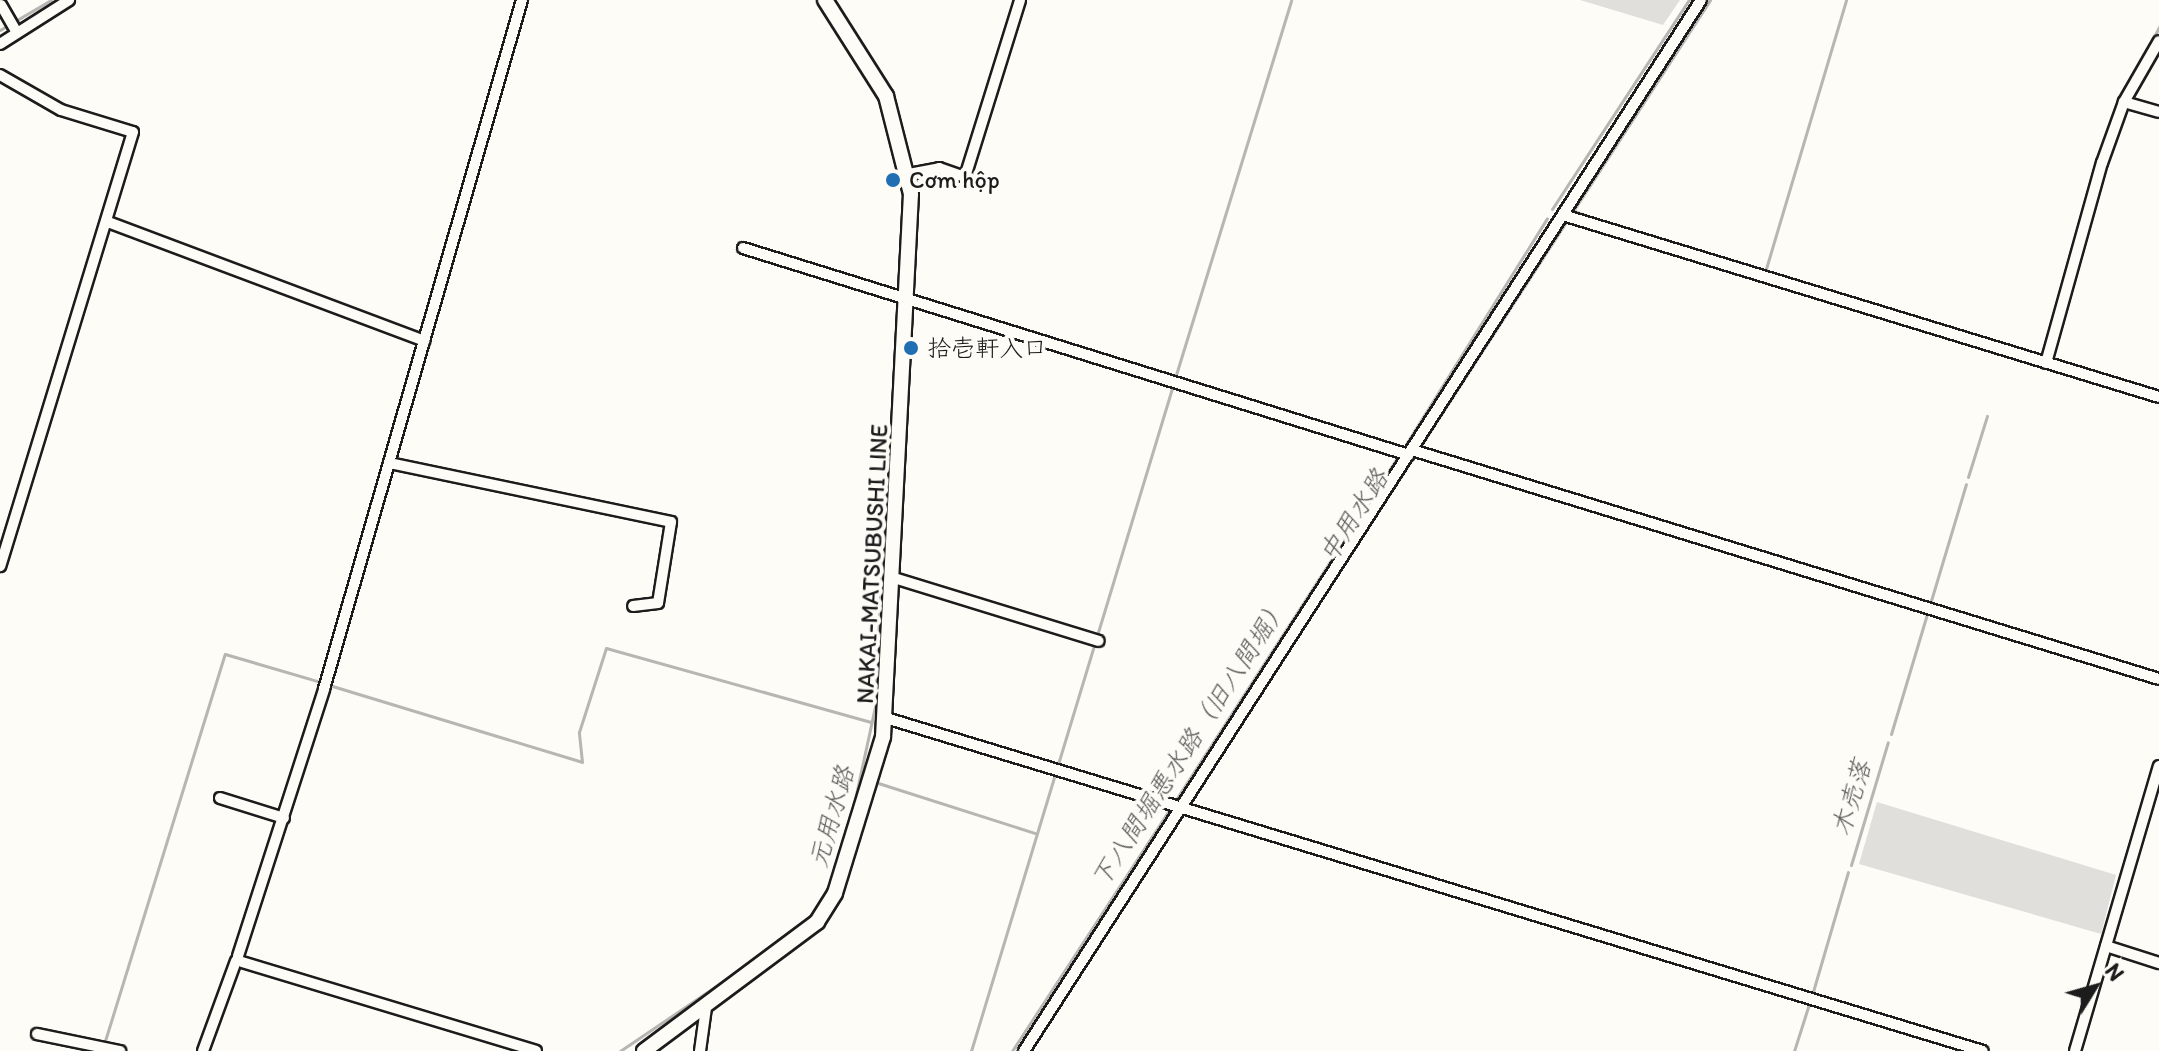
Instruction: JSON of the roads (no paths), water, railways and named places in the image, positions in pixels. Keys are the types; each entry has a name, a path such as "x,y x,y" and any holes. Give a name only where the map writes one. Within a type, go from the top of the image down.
{"main road":[{"name":"NAKAI-MATSUBUSHI LINE","path":"644,1051 801,939 831,901 886,718 907,299 909,174 886,96 828,1"}],"street":[{"path":"0,44 69,0"},
{"path":"203,1051 238,960 284,818 424,341 507,38 522,0"},
{"path":"909,174 939,168 965,177 1020,0"},
{"path":"1024,1051 1414,454 1701,0"},
{"path":"1,5 17,33"},
{"path":"2046,363 2124,102 2159,41"},
{"path":"0,75 61,110 133,132 108,222 0,566"},
{"path":"2124,102 2159,112"},
{"path":"1563,215 2159,397"},
{"path":"108,222 424,341"},
{"path":"743,248 2159,679"},
{"path":"389,463 671,522 658,603 633,606"},
{"path":"894,578 1099,641"},
{"path":"886,718 1983,1051"},
{"path":"2075,1051 2159,766"},
{"path":"220,798 284,818"},
{"path":"2106,946 2159,963"},
{"path":"238,960 536,1051"},
{"path":"700,1051 706,1008"},
{"path":"37,1034 120,1051"}],"waterway":[{"path":"0,30 51,0"},
{"path":"1175,378 1291,0"},
{"name":"下八間堀悪水路（旧八間堀）","path":"1552,209 1689,0"},
{"name":"中用水路","path":"1268,681 1710,0"},
{"path":"1765,272 1846,0"},
{"path":"2111,124 2159,27"},
{"path":"1574,211 1612,225"},
{"name":"下八間堀悪水路（旧八間堀）","path":"1406,444 1547,218"},
{"path":"2041,356 2054,315"},
{"path":"971,1051 1173,385"},
{"name":"木売落","path":"1968,477 1987,416"},
{"name":"下八間堀悪水路（旧八間堀）","path":"1175,801 1399,455"},
{"name":"木売落","path":"1930,604 1966,484"},
{"name":"元用水路","path":"852,813 875,707 885,488"},
{"path":"321,682 366,526"},
{"name":"木売落","path":"1891,734 1927,614"},
{"path":"329,685 582,762 579,732 606,648 871,722"},
{"path":"104,1044 225,654 321,682"},
{"name":"木売落","path":"1851,865 1888,742"},
{"path":"875,782 1035,833"},
{"name":"下八間堀悪水路（旧八間堀）","path":"1012,1051 1171,807"},
{"name":"木売落","path":"1812,995 1848,872"},
{"path":"2099,987 2127,891"},
{"name":"元用水路","path":"620,1051 759,957"},
{"name":"木売落","path":"1794,1051 1809,1004"}],"place":[{"name":"Cơm hộp","path":"893,180"},
{"name":"拾壱軒入口","path":"911,348"}]}
